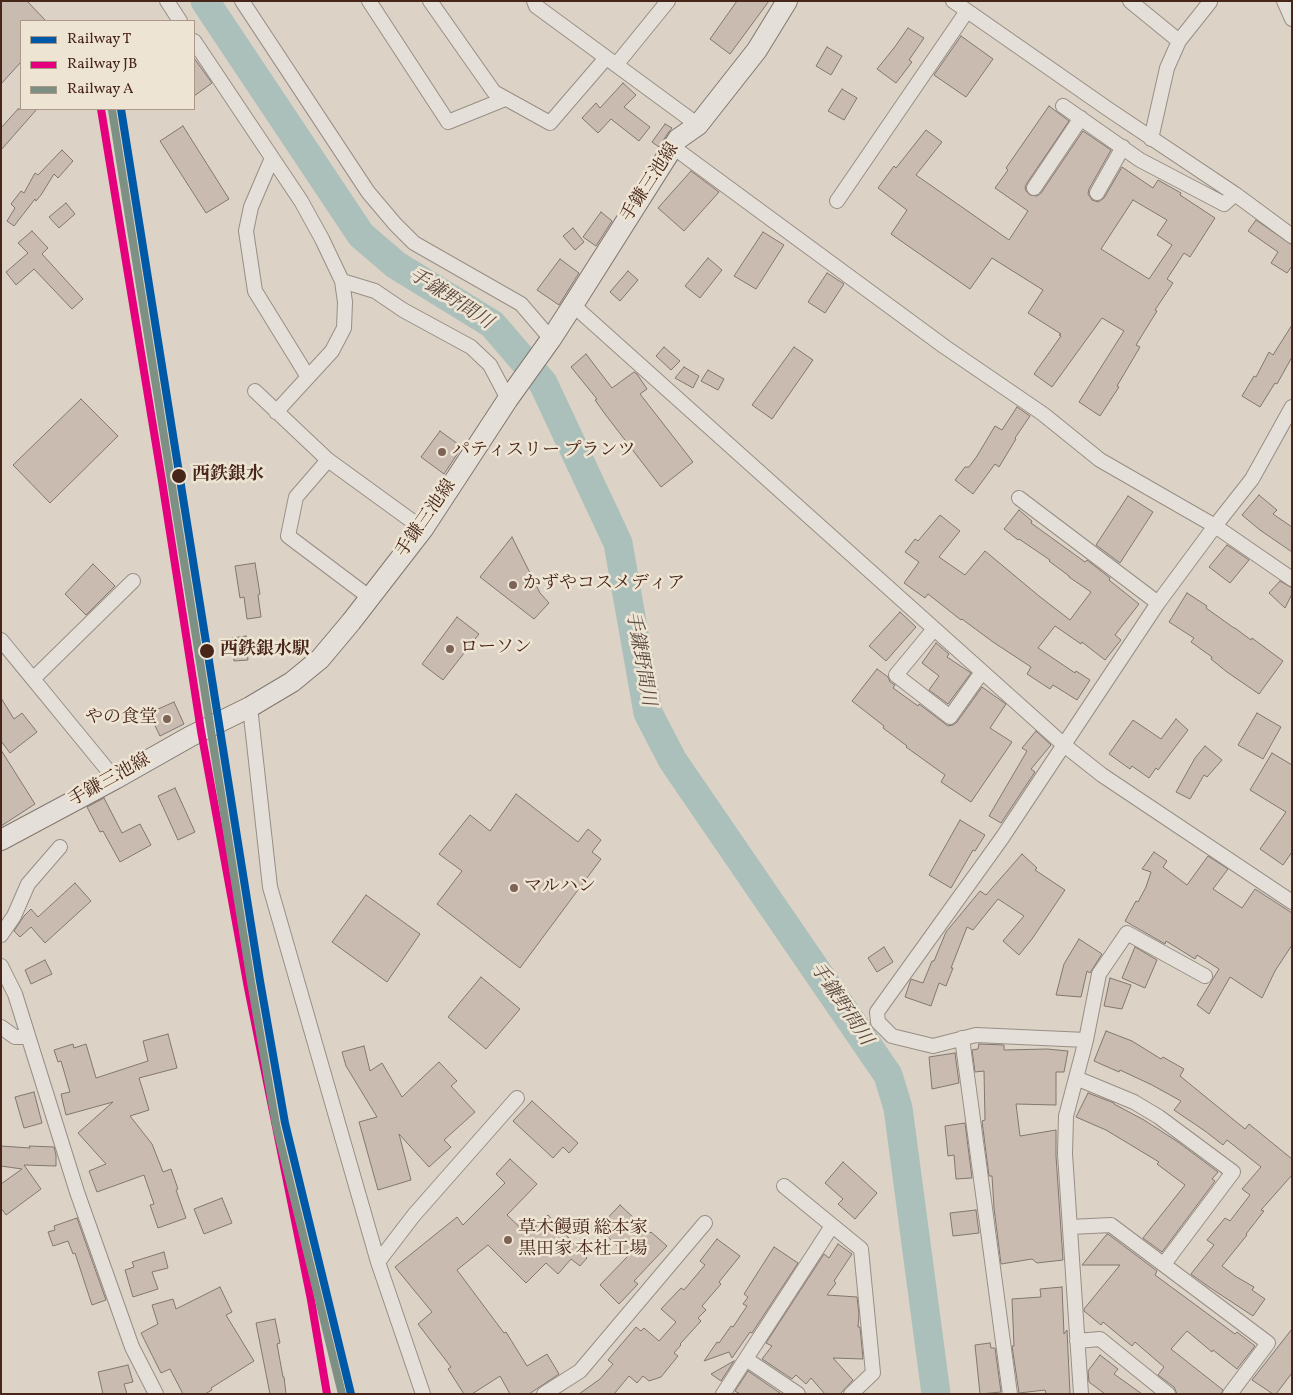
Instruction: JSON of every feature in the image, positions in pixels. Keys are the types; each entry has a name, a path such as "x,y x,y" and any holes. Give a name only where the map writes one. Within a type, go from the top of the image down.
{"main road":[{"name":"手鎌三池線","path":"1,840 192,736 250,707 292,682 320,659 423,528 508,399 574,305 678,139 698,125 757,50 787,1"}],"street":[{"path":"167,1 179,20"},
{"path":"242,1 368,192 395,224 414,243 522,304 551,339"},
{"path":"369,1 448,122 505,99"},
{"path":"430,1 494,92 550,123 668,1"},
{"path":"534,1 536,6 698,125"},
{"path":"953,1 1151,139 1235,194 1292,236"},
{"path":"1130,1 1179,41"},
{"path":"1284,1 1292,19"},
{"path":"1151,139 1166,68 1179,41 1210,2"},
{"path":"837,200 967,10"},
{"path":"195,42 301,201 342,281 345,302 344,328 332,351 276,412"},
{"path":"1063,106 1140,160 1224,204 1235,194"},
{"path":"1097,129 1108,109"},
{"path":"1034,188 1081,118"},
{"path":"673,147 945,347 1043,414 1100,460 1214,526 1292,579"},
{"path":"1097,194 1123,147"},
{"path":"272,158 251,207 246,231 255,291 308,377"},
{"path":"342,281 375,290 403,310 471,347 490,365 508,399"},
{"path":"574,305 1064,745 1102,775 1292,902"},
{"path":"255,391 328,460 423,528"},
{"path":"1086,1040 976,1035 933,1046 892,1036 878,1022 877,1012 1002,838 1158,603 1214,526 1252,479 1292,407"},
{"path":"328,460 296,497 288,536 369,597"},
{"path":"1019,498 1158,603"},
{"path":"33,679 133,581"},
{"path":"934,629 896,675 950,717 982,672"},
{"path":"1,640 115,779"},
{"path":"250,707 270,888 378,1262 422,1394"},
{"path":"1,935 14,916 28,884 60,847"},
{"path":"1081,1394 1065,1144 1066,1116 1086,1040 1099,974 1127,933 1205,976"},
{"path":"1,966 15,994 77,1192 132,1347 156,1394"},
{"path":"1,1027 15,1038 28,1037"},
{"path":"962,1038 1010,1394"},
{"path":"1076,1078 1134,1102 1159,1117 1233,1172 1164,1264"},
{"path":"378,1262 414,1215 517,1098"},
{"path":"784,1186 861,1249 873,1373 851,1394"},
{"path":"544,1394 580,1371 705,1223"},
{"path":"1070,1227 1111,1225 1268,1343 1230,1394"},
{"path":"724,1394 832,1226"},
{"path":"1077,1341 1100,1339 1168,1394"},
{"path":"746,1359 798,1394"}],"building":[{"path":"1,1 27,1 45,20 20,20 20,63 1,84"},
{"path":"737,1 769,1 730,54 710,39"},
{"path":"908,28 924,38 909,60 912,62 896,83 877,69"},
{"path":"961,36 993,59 966,97 934,75"},
{"path":"827,47 842,56 831,75 816,66"},
{"path":"195,59 212,83 195,95"},
{"path":"623,83 636,95 624,107 650,127 639,141 611,119 598,133 582,118 596,103 600,108"},
{"path":"842,89 857,98 844,120 828,111"},
{"path":"1049,106 1069,121 1027,183 1026,191 1030,195 1037,196 1041,193 1083,131 1111,150 1089,189 1088,194 1092,200 1098,202 1104,198 1122,167 1153,188 1158,180 1181,193 1180,195 1215,218 1190,257 1184,253 1167,279 1173,283 1155,310 1157,311 1136,345 1140,347 1117,386 1119,387 1100,416 1079,402 1124,331 1102,318 1052,387 1034,374 1061,334 1028,313 1043,290 992,258 970,289 891,234 907,210 878,188 894,166 896,168 926,130 942,142 916,175 1009,240 1028,211 995,188 1008,170 1006,168","holes":["1133,200 1167,220 1157,235 1172,245 1149,279 1101,249"]},
{"path":"18,109 36,110 1,150 1,128"},
{"path":"665,124 672,128 659,147 652,142"},
{"path":"183,126 229,199 206,213 160,141"},
{"path":"62,150 73,161 58,178 54,174 41,195 36,201 35,199 14,226 7,221 15,208 11,204 21,191 24,193 35,173 38,175"},
{"path":"691,171 719,192 684,231 658,208"},
{"path":"66,203 75,214 59,228 49,217"},
{"path":"601,212 612,221 596,246 583,237"},
{"path":"1256,220 1292,245 1292,266 1287,273 1271,263 1278,252 1248,231"},
{"path":"573,228 584,242 575,250 563,236"},
{"path":"32,231 48,248 42,254 83,299 72,309 34,269 16,285 6,272 28,253 18,243"},
{"path":"763,232 784,245 756,289 734,276"},
{"path":"708,258 722,270 700,298 685,286"},
{"path":"560,259 579,273 559,305 537,290"},
{"path":"628,271 638,280 620,301 610,292"},
{"path":"827,273 844,284 825,313 808,302"},
{"path":"1292,325 1292,357 1277,384 1275,383 1260,407 1242,396 1254,376 1256,377 1269,352 1273,355"},
{"path":"664,347 680,361 671,370 656,356"},
{"path":"794,347 813,360 772,419 752,405"},
{"path":"586,354 612,388 634,372 637,374 647,389 640,394 693,462 661,487 605,414 595,400 597,399 571,367"},
{"path":"684,367 699,376 693,388 675,378"},
{"path":"708,370 724,379 718,390 701,381"},
{"path":"81,399 118,436 50,503 13,465"},
{"path":"1017,407 1030,416 999,467 995,464 973,494 955,480 965,467 969,467 995,426 1002,430"},
{"name":"パティスリー プランツ","path":"440,431 462,447 444,474 421,457"},
{"path":"1259,495 1277,510 1273,514 1292,527 1292,552 1242,515"},
{"path":"1128,496 1153,512 1120,563 1096,545"},
{"path":"1019,510 1032,521 1031,523 1085,562 1087,560 1139,604 1115,635 1121,640 1105,660 1082,642 1081,644 1055,626 1038,648 1075,673 1076,671 1090,680 1077,700 1053,685 1050,689 1027,674 1031,667 961,620 928,594 925,598 904,583 919,562 905,552 915,539 918,541 940,515 960,531 939,557 965,575 985,551 1070,620 1091,592 1069,577 1050,560 1004,529"},
{"name":"かずやコスメディア","path":"512,537 540,593 549,603 534,619 480,577"},
{"path":"1227,545 1249,560 1230,583 1209,567"},
{"path":"255,563 260,594 258,595 261,617 247,619 244,597 240,598 235,566"},
{"path":"93,564 115,586 86,615 65,594"},
{"path":"1280,581 1292,588 1292,594 1285,608 1269,593"},
{"path":"1187,593 1283,661 1259,694 1227,672 1211,659 1212,657 1191,642 1194,638 1169,622"},
{"path":"900,612 916,627 886,661 869,646"},
{"name":"ローソン","path":"457,617 479,634 443,680 422,664"},
{"name":"西鉄銀水駅","path":"246,636 248,660 234,661 232,638"},
{"path":"936,643 949,654 947,657 971,673 948,704 929,690 939,676 922,663"},
{"path":"877,669 895,685 893,688 918,706 919,704 948,726 957,722 982,687 1006,704 990,728 1012,742 971,802 941,782 945,775 906,747 883,728 884,726 852,701"},
{"path":"1,698 14,719 22,713 37,732 10,753 1,741"},
{"name":"やの食堂","path":"174,702 184,724 160,736 149,713"},
{"path":"1257,713 1281,727 1263,759 1238,745"},
{"path":"1176,719 1188,730 1158,770 1156,768 1149,778 1132,766 1130,769 1109,754 1133,720 1161,739"},
{"path":"1036,731 1051,745 1031,769 1035,772 1001,823 989,816 1027,751 1022,748"},
{"path":"1205,746 1222,760 1207,777 1204,775 1190,799 1176,792 1195,758"},
{"path":"1,750 35,804 1,826"},
{"path":"1272,753 1292,765 1292,852 1283,865 1260,849 1286,812 1250,790"},
{"path":"175,788 195,832 178,840 158,796"},
{"name":"マルハン","path":"516,794 578,842 588,829 601,840 592,852 601,859 520,968 437,904 462,871 439,854 470,815 490,831"},
{"path":"104,798 122,833 140,824 151,845 120,862 103,831 100,832 87,807"},
{"path":"960,820 985,835 975,851 973,850 951,888 929,875"},
{"path":"1154,852 1167,861 1163,867 1187,885 1208,856 1228,869 1213,889 1242,908 1255,889 1292,913 1292,945 1275,971 1262,998 1230,977 1209,1014 1197,1005 1219,969 1197,955 1195,959 1166,941 1165,944 1125,921 1146,887 1151,872 1142,869"},
{"path":"1022,854 1037,868 1035,870 1065,890 1019,955 1003,941 1024,916 998,899 973,930 967,927 946,986 939,983 931,1006 905,997 911,979 923,983 946,932 980,891 986,895"},
{"path":"75,883 91,901 45,943 31,927 20,937 14,931 31,909 38,917"},
{"path":"366,895 420,934 387,982 332,942"},
{"path":"1079,939 1102,954 1090,973 1087,971 1081,997 1056,995 1064,964"},
{"path":"884,947 893,962 877,972 868,958"},
{"path":"1135,947 1157,960 1145,988 1122,978"},
{"path":"45,960 52,974 31,984 25,970"},
{"path":"481,977 520,1009 486,1049 448,1017"},
{"path":"1110,978 1131,985 1122,1009 1104,1006"},
{"path":"1106,1031 1132,1041 1161,1059 1163,1057 1184,1069 1180,1076 1245,1129 1249,1124 1292,1159 1292,1175 1261,1210 1264,1211 1222,1266 1254,1287 1252,1290 1265,1299 1253,1316 1191,1274 1214,1245 1207,1240 1225,1218 1230,1221 1250,1195 1242,1189 1261,1167 1227,1140 1223,1145 1174,1110 1181,1101 1120,1070 1119,1072 1094,1061"},
{"path":"168,1034 177,1068 139,1078 149,1110 130,1116 152,1144 163,1172 171,1169 186,1218 158,1228 150,1205 154,1204 144,1175 97,1192 89,1171 106,1164 78,1133 113,1102 66,1115 61,1094 70,1092 61,1061 58,1062 54,1050 73,1044 74,1048 86,1044 96,1078 148,1061 143,1041"},
{"path":"979,1044 1004,1045 1004,1050 1047,1049 1068,1051 1064,1072 1056,1072 1056,1105 1016,1104 1020,1136 1056,1130 1063,1260 1037,1263 1032,1259 1001,1264 992,1176 989,1176 982,1121 985,1120 984,1071 975,1072 972,1050 978,1049"},
{"path":"364,1046 370,1071 382,1063 402,1097 439,1062 457,1081 451,1086 475,1112 444,1140 451,1147 429,1167 399,1134 411,1180 378,1190 359,1122 377,1117 346,1066 342,1052"},
{"path":"955,1053 959,1083 932,1089 929,1057"},
{"path":"34,1092 42,1123 24,1128 15,1097"},
{"path":"1088,1093 1114,1103 1144,1120 1178,1142 1218,1172 1212,1179 1215,1181 1162,1252 1143,1238 1185,1185 1157,1164 1159,1162 1106,1130 1076,1117"},
{"path":"532,1101 578,1143 569,1153 563,1147 553,1158 513,1121"},
{"path":"965,1123 972,1178 956,1179 954,1155 948,1156 945,1126"},
{"path":"1,1146 54,1147 56,1155 56,1166 24,1165 41,1189 6,1215 1,1208 1,1184 22,1169 1,1166"},
{"path":"510,1159 537,1184 507,1215 527,1234 548,1215 587,1258 580,1266 571,1259 558,1274 546,1263 526,1283 488,1245 457,1270 504,1333 506,1332 527,1366 547,1354 559,1374 529,1394 510,1394 500,1376 472,1394 464,1394 448,1369 451,1367 418,1324 432,1312 395,1267 457,1217 463,1225 505,1183 496,1174"},
{"path":"843,1162 877,1193 855,1219 838,1204 843,1199 825,1183"},
{"path":"222,1198 232,1223 204,1234 194,1209"},
{"path":"620,1205 667,1246 634,1281 638,1284 619,1304 600,1285 628,1256 598,1228"},
{"path":"976,1210 979,1233 953,1236 950,1213"},
{"path":"77,1218 106,1300 92,1305 75,1253 73,1254 68,1241 53,1246 48,1232 55,1230 54,1226"},
{"path":"1107,1234 1157,1271 1155,1275 1235,1334 1237,1332 1255,1346 1237,1369 1213,1350 1212,1352 1187,1331 1171,1349 1223,1390 1221,1394 1177,1394 1174,1387 1158,1375 1164,1367 1135,1342 1132,1346 1103,1322 1101,1325 1084,1311 1120,1265 1082,1265"},
{"path":"717,1239 740,1256 719,1282 721,1284 702,1306 706,1310 698,1318 701,1321 680,1344 674,1353 678,1356 661,1377 649,1381 643,1376 637,1383 629,1376 614,1394 579,1394 600,1379 613,1364 608,1360 636,1327 641,1331 644,1328 659,1341 676,1322 661,1309 681,1288 684,1290 705,1265 700,1261"},
{"path":"838,1244 852,1254 827,1295 857,1297 858,1327 860,1327 863,1359 833,1358 853,1380 840,1394 825,1394 811,1378 806,1384 796,1375 792,1379 762,1359 772,1346 766,1343 824,1254 829,1258"},
{"path":"774,1247 798,1263 752,1333 750,1332 732,1358 729,1352 704,1361 717,1342 719,1343 731,1326 733,1327 747,1306 743,1304 748,1297 744,1294"},
{"path":"164,1252 168,1268 152,1272 158,1289 133,1297 125,1270 134,1267 132,1262"},
{"path":"220,1287 232,1312 226,1315 254,1361 211,1388 212,1390 205,1394 183,1394 170,1369 161,1373 141,1333 158,1324 152,1305 173,1299 176,1309"},
{"path":"1062,1287 1064,1334 1067,1330 1070,1394 1046,1394 1045,1390 1019,1393 1012,1346 1014,1346 1012,1299 1041,1297 1040,1289"},
{"path":"275,1319 280,1343 277,1344 286,1394 270,1394 256,1323"},
{"path":"1292,1329 1292,1373 1276,1394 1273,1394 1252,1380"},
{"path":"990,1343 991,1348 995,1348 1001,1392 980,1394 975,1345"},
{"path":"1100,1355 1118,1369 1114,1374 1142,1394 1105,1394 1089,1382 1088,1371"},
{"path":"734,1361 721,1381 711,1374"},
{"path":"128,1365 133,1382 124,1384 127,1394 103,1394 98,1372"},
{"path":"748,1371 780,1394 740,1394 735,1391"}],"waterway":[{"name":"手鎌野間川","path":"205,1 361,235 396,265 492,324 543,383 618,543 648,713 673,761 888,1075 898,1108 936,1394"}],"rail line":[{"name":"JB","path":"101,110 201,731 248,988 311,1300 327,1394"},
{"name":"A","path":"112,110 251,982 276,1125 342,1394"},
{"name":"T","path":"121,110 260,981 285,1123 351,1394"}],"place":[{"name":"パティスリー プランツ","path":"442,452"},
{"name":"西鉄銀水","path":"179,476"},
{"name":"かずやコスメディア","path":"513,585"},
{"name":"ローソン","path":"450,649"},
{"name":"西鉄銀水駅","path":"207,651"},
{"name":"やの食堂","path":"167,719"},
{"name":"マルハン","path":"514,888"},
{"name":"草木饅頭 総本家 黒田家 本社工場","path":"508,1240"}]}
